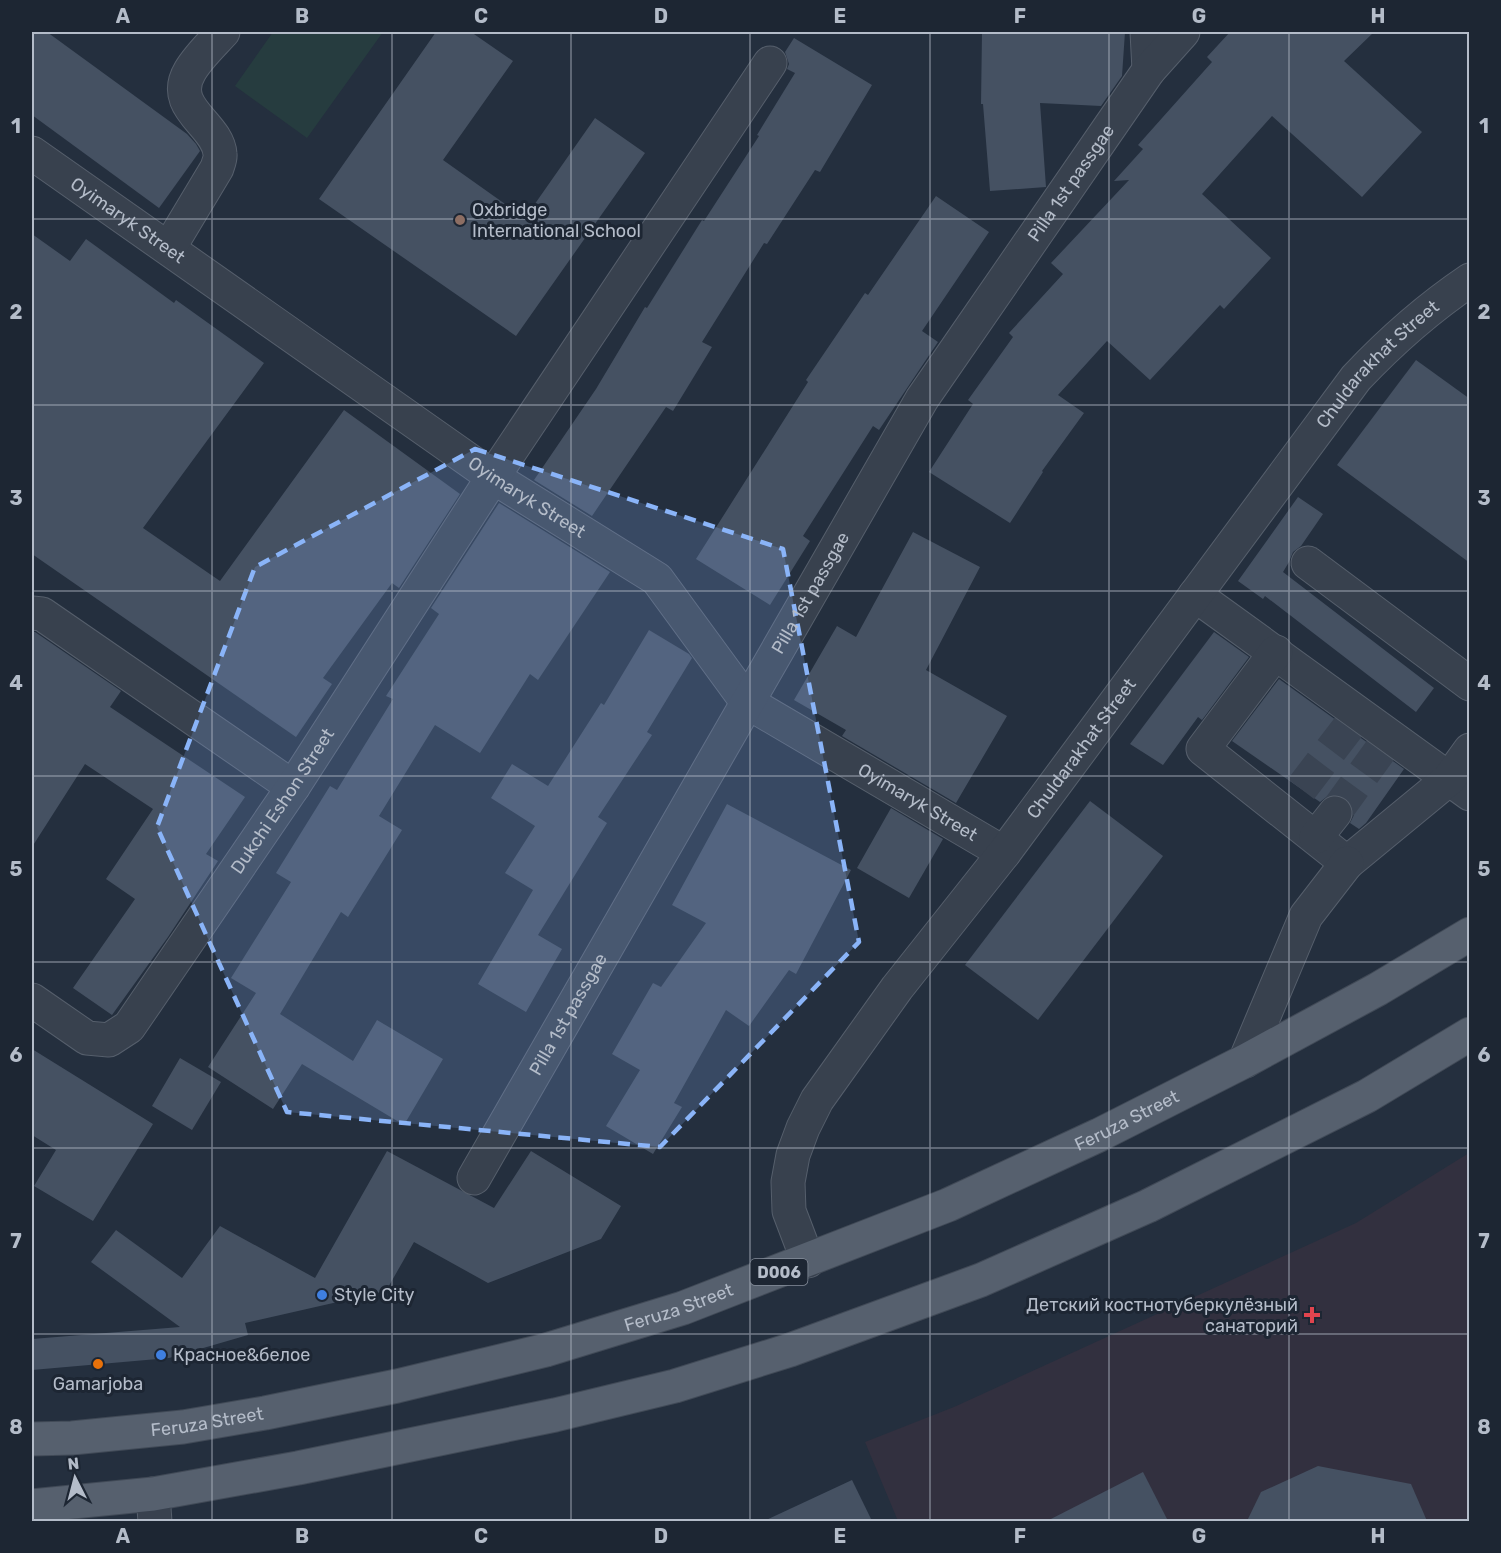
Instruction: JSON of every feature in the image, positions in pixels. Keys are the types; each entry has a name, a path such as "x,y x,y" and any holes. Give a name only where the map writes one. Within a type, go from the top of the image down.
{"main road":[{"name":"Feruza Street","path":"32,1439 72,1438 183,1427 397,1386 546,1350 683,1308 948,1205 1099,1135 1245,1061 1378,989 1470,934"},
{"path":"32,1506 154,1508 298,1468 555,1415 675,1386 790,1350 981,1280 1148,1206 1367,1096 1470,1034"}],"street":[{"path":"169,248 218,168 220,154 216,142 187,103 183,87 190,71 223,32"},
{"path":"1147,32 1149,69"},
{"name":"Pilla 1st passgae","path":"474,1178 922,399 1149,69 1183,32"},
{"name":"Dukchi Eshon Street","path":"32,1000 87,1038 109,1040 129,1027 293,787 493,477 770,63"},
{"name":"Oyimaryk Street","path":"32,153 493,477 657,579 747,702 1004,853"},
{"name":"Chuldarakhat Street","path":"808,1261 789,1211 788,1182 793,1155 802,1128 817,1100 897,988 1004,853 1356,378 1389,342 1435,303 1470,280"},
{"path":"1308,563 1470,684"},
{"path":"1195,595 1276,652 1354,719 1459,787"},
{"path":"32,613 42,614 293,787"},
{"path":"1276,652 1203,749 1292,800 1326,825 1347,863"},
{"path":"1245,1061 1306,916 1347,863 1459,787 1470,750"}],"highlighted area":[{"path":"475,449 783,549 859,942 660,1147 287,1112 157,827 255,567"}],"shaded area":[{"name":"Детский костнотуберкулёзный санаторий","path":"1469,1153 1469,1521 898,1521 865,1442 954,1407 1356,1223"}],"green space":[{"path":"273,32 383,32 307,138 235,86"}],"building":[{"path":"32,32 47,32 187,134 196,144 200,151 159,208 32,115"},
{"path":"436,32 471,32 513,61 443,160 525,218 595,118 645,153 516,336 319,199"},
{"path":"982,32 1125,32 1122,76 1101,106 1040,103 1046,187 990,191 983,104 981,104"},
{"path":"1230,32 1374,32 1344,61 1422,132 1362,197 1272,116 1202,194 1271,258 1224,309 1220,305 1150,380 1107,341 1058,395 1084,413 1042,471 1010,523 929,472 973,404 968,400 1013,337 1009,333 1063,274 1051,263 1129,180 1114,181 1143,149 1138,145 1212,62 1207,57"},
{"path":"794,38 872,85 820,172 815,170 767,244 764,243 702,342 712,347 673,411 666,407 592,516 534,480 596,389 645,307 647,308 702,220 704,221 759,136 757,135 795,73 787,69 789,64 785,52"},
{"path":"936,196 989,232 922,331 938,342 879,430 873,426 803,536 810,541 770,605 696,559 808,382 806,380 865,293 868,295"},
{"path":"32,234 70,261 86,239 174,303 176,300 264,363 143,528 220,581 344,410 460,494 399,588 392,583 323,678 332,684 296,737 32,554"},
{"path":"1416,360 1470,399 1470,563 1337,465"},
{"path":"1298,497 1323,514 1301,546 1293,552 1283,572 1434,688 1416,712 1265,596 1263,599 1238,581"},
{"path":"499,503 610,572 538,680 530,674 480,753 435,725 379,816 402,830 348,917 341,912 280,1014 353,1061 377,1020 443,1059 404,1125 302,1064 273,1109 208,1067 256,993 231,978 291,882 276,873 330,786 337,790 393,699 386,696 439,614 431,608"},
{"path":"913,532 980,567 926,670 1007,716 956,803 842,736 846,730 794,700 837,626 856,637"},
{"path":"649,630 692,658 647,732 652,735 598,817 607,823 538,935 562,949 526,1012 478,984 533,890 505,873 535,826 491,798 512,764 548,786 601,703 604,705"},
{"path":"32,632 121,691 110,707 245,797 206,854 218,861 168,937 112,1015 73,988 135,899 106,879 153,809 85,764 32,847"},
{"path":"1214,632 1249,657 1202,720 1198,717 1163,765 1130,744"},
{"path":"1279,679 1404,769 1366,823 1359,829 1350,823 1354,815 1353,807 1346,798 1329,795 1320,802 1232,741"},
{"path":"1090,801 1163,856 1038,1020 965,965"},
{"path":"727,804 851,870 796,974 789,970 749,1026 726,1010 674,1103 682,1107 653,1154 606,1126 640,1070 612,1054 653,983 661,987 706,923 672,905"},
{"path":"891,808 943,839 909,898 857,868"},
{"path":"32,1049 153,1124 93,1221 34,1186 56,1150 32,1135"},
{"path":"180,1058 221,1082 192,1130 152,1106"},
{"path":"387,1151 494,1208 531,1151 621,1206 601,1239 488,1283 414,1242 386,1291 245,1323 248,1335 169,1358 32,1370 32,1339 180,1327 91,1262 116,1230 182,1278 220,1226 315,1278"},
{"path":"1318,1466 1411,1484 1427,1521 1247,1521 1261,1492"},
{"path":"1143,1472 1168,1521 1047,1521"},
{"path":"852,1480 872,1521 764,1521"}],"tunnel":[{"path":"1301,789 1350,725"},
{"path":"1335,813 1382,748"}],"place":[{"name":"Oxbridge International School","path":"460,220"},
{"name":"Style City","path":"322,1295"},
{"name":"Детский костнотуберкулёзный санаторий","path":"1312,1315"},
{"name":"Красное&белое","path":"161,1355"},
{"name":"Gamarjoba","path":"98,1364"}]}
